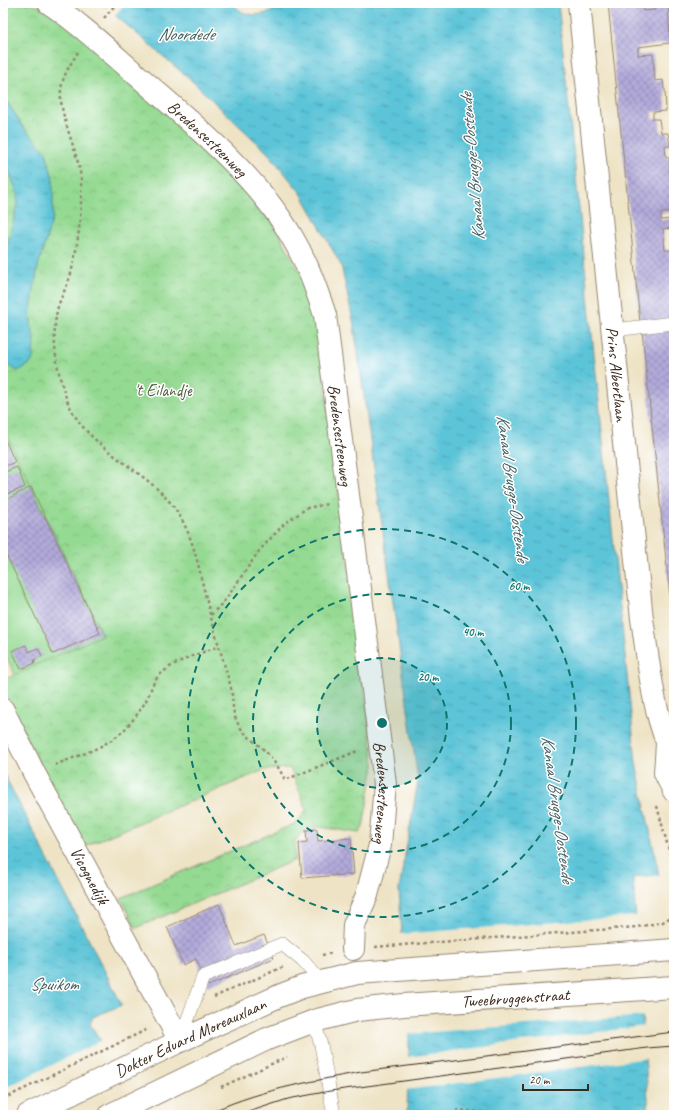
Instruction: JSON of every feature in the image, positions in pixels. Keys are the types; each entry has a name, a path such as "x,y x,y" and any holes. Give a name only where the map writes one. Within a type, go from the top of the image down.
{"main road":[{"name":"Bredensesteenweg","path":"49,3 72,18 95,29 165,100 224,154 262,193 292,236 313,277 325,315 385,784 380,845 367,895 354,925 353,949"},
{"name":"Prins Albertlaan","path":"579,3 642,619 654,694 671,750 665,773 674,791"},
{"name":"Vicognedijk","path":"3,710 34,773 180,1041"},
{"path":"357,972 639,951 674,950"},
{"name":"Dokter Eduard Moreauxlaan","path":"28,1115 180,1041 279,996 302,987 357,972"},
{"name":"Tweebruggenstraat","path":"357,1010 404,1005 674,987"},
{"name":"Dokter Eduard Moreauxlaan","path":"110,1115 243,1051 314,1021 357,1010"}],"lane":[{"path":"613,330 674,323"},
{"path":"180,1041 203,977 282,944 303,961 322,982"},
{"name":"Bredensesteenweg","path":"353,949 357,972"},
{"path":"314,1021 321,1045 334,1115"}],"path":[{"path":"117,3 95,29 65,73 61,87 60,99 64,118 74,147 81,180 79,226 76,250 72,271 57,311 55,334 56,356 68,402 91,436 152,484 178,513 196,553 231,692 235,718 245,735 263,749 276,763 285,780 355,751 380,745"},
{"path":"211,616 226,599 259,551 284,524 308,508 350,501"},
{"path":"34,773 86,753 112,739 124,730 136,716 161,674 174,665 219,646"},
{"path":"399,944 637,927 663,922 674,916"},
{"path":"3,1099 169,1019"},
{"path":"220,1087 290,1056"},
{"path":"455,1115 455,1110 530,1115"}],"green space":[{"name":"'t Eilandje","path":"3,3 30,3 61,17 226,168 274,224 310,291 318,331 374,765 363,827 359,833 319,827 305,828 295,841 295,860 136,928 121,898 296,823 307,810 290,768 264,770 85,846 57,799 3,689 3,680 102,635 3,427"},
{"path":"3,427 102,635 15,675 3,650"}],"water":[{"path":"101,3 232,3 242,12 253,15 270,12 280,7 284,3 558,3 636,763 659,875 633,877 649,1115 407,1115 409,1036 399,890 418,781 354,325 341,265 301,193 269,154 192,81"},
{"path":"3,95 23,127 46,152 53,179 53,217 38,266 30,315 34,340 33,359 30,364 18,371 9,366 3,359 3,283 9,238 18,203 16,189 3,156"},
{"name":"Spuikom","path":"3,772 122,1005 93,1017 90,1024 108,1052 3,1115"}],"pier":[{"path":"109,3 125,3 114,17 104,9"},
{"path":"637,916 644,1016 407,1034 401,934"},
{"path":"645,1026 648,1058 406,1090 407,1057"},
{"path":"104,1039 142,1115 3,1115 3,1089"},
{"path":"185,1108 190,1115 168,1115 170,1113"}],"building":[{"path":"608,3 668,3 670,43 638,47 638,55 653,54 655,81 663,80 665,89 666,111 653,112 653,119 659,119 661,133 668,133 670,146 665,146 666,157 669,157 670,177 673,177 674,212 661,213 661,220 674,219 674,228 663,229 665,250 672,250 674,271 674,318 640,322","holes":["654,4 655,10 643,11 642,5"]},
{"path":"674,328 674,626 673,626 642,331"},
{"path":"6,442 15,462 3,467 3,443"},
{"path":"17,467 25,487 8,494 3,484 3,473"},
{"path":"31,487 100,633 53,654 3,548 3,501"},
{"path":"26,645 29,652 38,648 42,656 34,660 35,663 21,669 12,651"},
{"path":"317,829 318,841 351,838 354,874 302,878 299,843 307,842 306,830"},
{"path":"219,904 236,946 264,935 274,958 208,986 196,959 183,965 167,927"}],"tram line":[{"path":"205,1115 262,1093 361,1072 674,1032"},
{"path":"239,1115 288,1099 330,1091 647,1048 674,1046"}],"water label":[{"name":"Noordede","path":"186,34"},
{"name":"Kanaal Brugge-Oostende","path":"472,167"},
{"name":"Kanaal Brugge-Oostende","path":"513,488"},
{"name":"Kanaal Brugge-Oostende","path":"558,809"}]}
